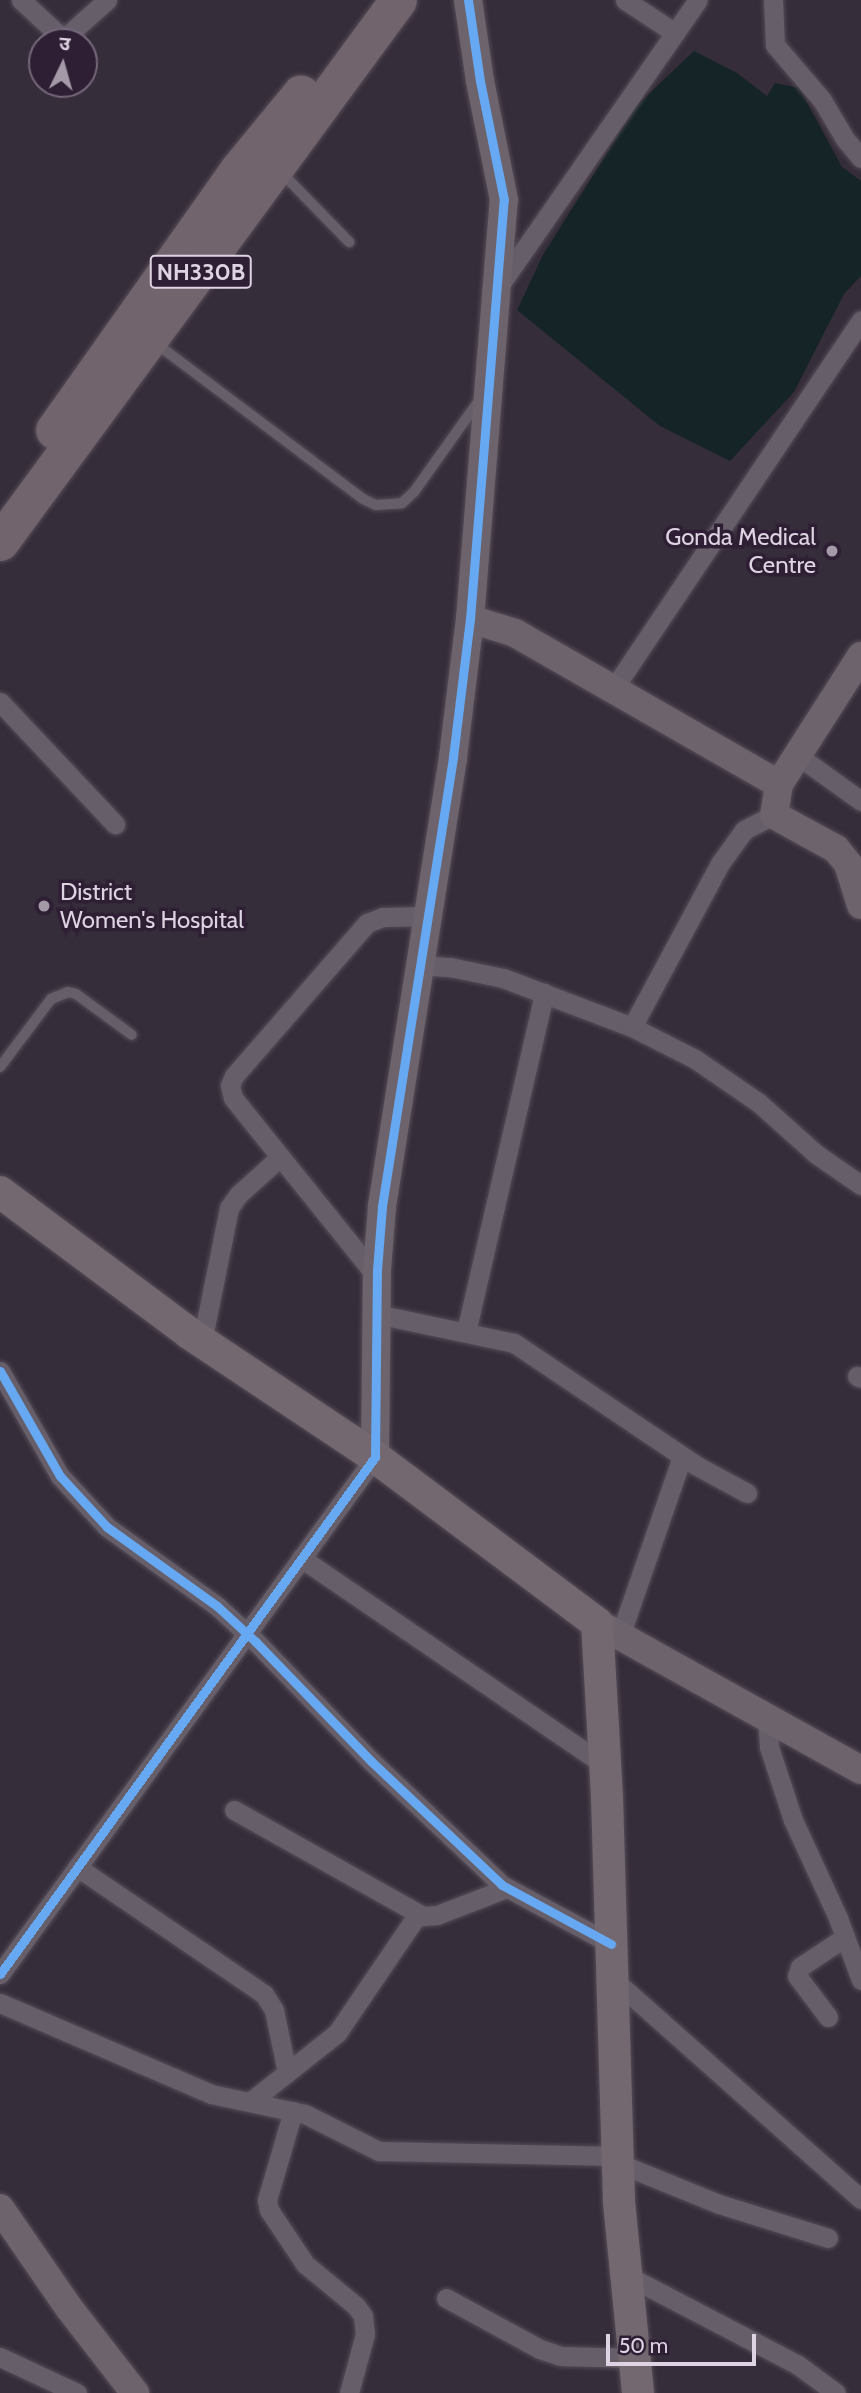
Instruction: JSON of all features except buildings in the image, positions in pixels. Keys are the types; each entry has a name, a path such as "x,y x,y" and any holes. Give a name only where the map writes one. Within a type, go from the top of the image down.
{"highway":[{"name":"NH330B","path":"0,504 239,170 374,0"},
{"name":"NH330B","path":"0,542 151,340 398,0"}],"main road":[{"path":"0,1192 202,1342 375,1457 609,1630 605,1765 618,2159 638,2393"}],"street":[{"path":"21,0 61,36 69,34 107,0"},
{"path":"0,1974 375,1457 377,1278 382,1206 453,757 470,619 504,200 480,81 468,0"},
{"path":"625,0 675,33"},
{"path":"498,287 698,0"},
{"path":"773,0 775,45 822,100 845,139 861,158"},
{"path":"614,688 861,320"},
{"path":"470,619 515,632 779,784"},
{"path":"774,815 779,784 861,656"},
{"path":"0,702 115,824"},
{"path":"797,755 861,801"},
{"path":"774,815 836,849 848,864 861,905"},
{"path":"632,1027 721,862 744,830 774,815"},
{"path":"377,1278 233,1098 230,1085 234,1076 367,923 383,918 427,916"},
{"path":"419,965 503,978 632,1027 695,1059 759,1103 816,1154 861,1185"},
{"path":"466,1332 544,993"},
{"path":"202,1342 229,1209 238,1195 280,1157"},
{"path":"376,1314 514,1343 682,1457 747,1493"},
{"path":"0,1371 60,1476 107,1527 217,1606 370,1761 507,1888 611,1944"},
{"path":"0,1412 21,1410"},
{"path":"682,1457 609,1630 861,1770"},
{"path":"301,1558 605,1765"},
{"path":"767,1718 769,1747 793,1820 861,1980"},
{"path":"234,1810 418,1914 437,1915 507,1888"},
{"path":"77,1867 264,1994 274,2010 287,2073"},
{"path":"250,2102 337,2033 418,1914"},
{"path":"828,2017 797,1976 800,1967 845,1937"},
{"path":"612,1978 861,2199"},
{"path":"0,2003 211,2094 293,2111 321,2120 379,2151 618,2159 709,2200 828,2238"},
{"path":"293,2111 267,2200 269,2210 305,2264 356,2306 363,2316 365,2334 349,2393"},
{"path":"0,2208 69,2308 135,2393"},
{"path":"626,2275 798,2365 836,2393"},
{"path":"446,2298 560,2356 633,2358"},
{"path":"0,2357 77,2393"}],"lane":[{"path":"276,167 349,242"},
{"path":"151,340 363,499 389,507 402,503 414,492 491,383"},
{"path":"0,1067 51,999 68,992 76,994 132,1035"}],"shaded area":[{"path":"694,51 737,73 767,96 775,83 799,88 842,167 861,181 861,276 844,294 794,392 730,461 660,426 517,310 543,255 637,105"}],"cycle path":[{"path":"0,1974 375,1457 377,1270 382,1206 453,757 470,619 504,200 480,81 468,0"},
{"path":"0,1371 60,1476 107,1527 217,1606 256,1642 371,1761 502,1885 611,1944"}],"place":[{"name":"Gonda Medical Centre","path":"832,551"},
{"name":"District Women's Hospital","path":"44,906"}]}
